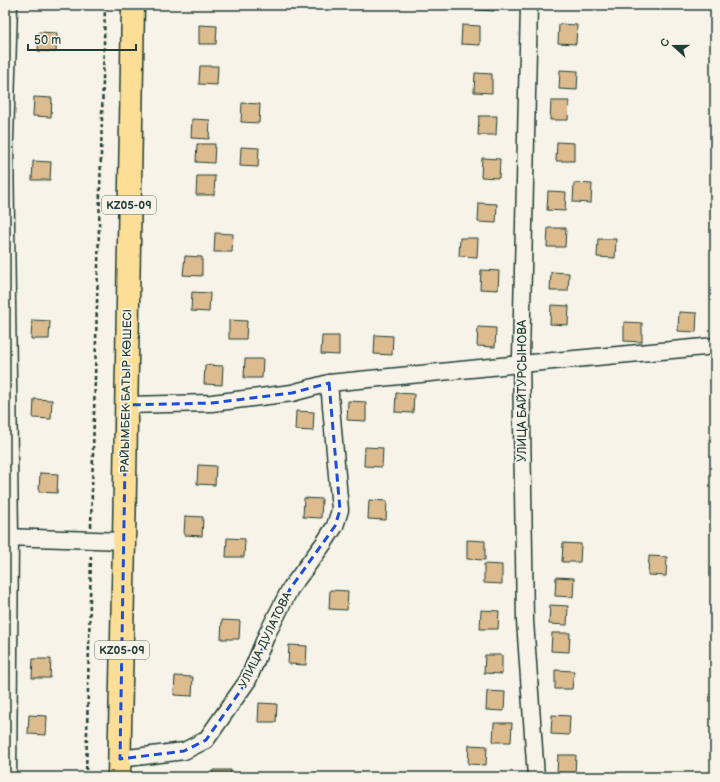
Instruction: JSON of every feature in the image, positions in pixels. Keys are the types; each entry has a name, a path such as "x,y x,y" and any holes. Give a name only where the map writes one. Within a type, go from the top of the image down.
{"main road":[{"name":"РАЙЫМБЕК БАТЫР КӨШЕСІ","path":"119,768 133,5"}],"street":[{"path":"5,140 9,5"},
{"name":"УЛИЦА БАЙТУРСЫНОВА","path":"529,5 521,364 525,621 536,777"},
{"path":"5,144 8,777"},
{"path":"126,404 212,403 292,393 329,383 715,346"},
{"name":"УЛИЦА ДУЛАТОВА","path":"119,768 184,751 206,740 248,680 267,634 290,589 335,526 340,510 329,383"},
{"path":"8,537 124,541"}],"path":[{"path":"86,777 105,5"}],"highlighted area":[{"path":"329,383 340,510 335,526 290,589 248,680 206,740 184,751 120,759 126,405 212,403 292,393"}],"building":[{"path":"476,5 494,5 494,11 476,10"},
{"path":"559,24 577,25 576,44 558,43"},
{"path":"199,25 217,26 216,44 199,44"},
{"path":"462,25 480,26 480,45 461,44"},
{"path":"39,32 57,33 56,52 38,51"},
{"path":"200,66 218,66 217,85 199,84"},
{"path":"560,70 578,71 577,90 559,89"},
{"path":"475,73 492,74 492,93 474,92"},
{"path":"34,97 52,98 51,117 33,116"},
{"path":"551,101 569,101 568,120 550,120"},
{"path":"242,103 260,104 259,123 241,122"},
{"path":"479,116 497,116 496,135 478,135"},
{"path":"192,119 210,120 209,139 191,138"},
{"path":"557,142 574,143 574,161 556,161"},
{"path":"197,144 215,144 214,163 196,162"},
{"path":"241,147 259,148 258,167 240,166"},
{"path":"482,158 500,159 499,178 481,177"},
{"path":"33,161 51,162 50,180 32,180"},
{"path":"197,176 215,176 214,195 196,195"},
{"path":"574,183 592,184 591,203 573,202"},
{"path":"548,191 566,192 565,211 547,210"},
{"path":"479,203 497,204 496,223 478,222"},
{"path":"548,228 566,228 565,247 547,247"},
{"path":"215,233 233,234 232,252 214,252"},
{"path":"460,238 478,238 477,257 459,256"},
{"path":"598,239 616,239 615,258 597,257"},
{"path":"185,256 202,257 202,276 183,275"},
{"path":"481,270 499,271 498,290 480,289"},
{"path":"551,272 569,273 568,291 550,291"},
{"path":"192,292 210,293 209,312 191,311"},
{"path":"551,305 569,306 568,325 550,324"},
{"path":"679,312 697,313 696,332 678,331"},
{"path":"32,320 50,321 49,339 31,339"},
{"path":"229,320 247,321 246,339 229,339"},
{"path":"624,322 642,323 642,342 624,341"},
{"path":"478,327 496,328 495,347 477,346"},
{"path":"375,335 393,336 392,355 374,354"},
{"path":"322,336 339,336 339,355 321,354"},
{"path":"245,359 263,359 262,378 244,378"},
{"path":"205,365 223,366 222,385 204,384"},
{"path":"396,393 414,394 413,413 395,412"},
{"path":"34,399 52,400 51,419 33,418"},
{"path":"348,401 366,402 366,421 347,420"},
{"path":"296,411 314,412 313,431 295,430"},
{"path":"365,447 383,448 382,467 364,466"},
{"path":"198,465 216,466 215,485 197,484"},
{"path":"40,473 58,474 57,493 39,492"},
{"path":"304,498 322,499 321,518 303,517"},
{"path":"369,500 387,501 386,520 368,519"},
{"path":"185,516 203,517 202,536 184,535"},
{"path":"227,538 245,539 244,557 226,557"},
{"path":"467,540 485,541 485,560 467,559"},
{"path":"563,543 581,544 580,562 562,562"},
{"path":"649,556 667,557 666,576 648,575"},
{"path":"484,564 502,565 502,584 484,583"},
{"path":"556,577 574,578 573,597 555,596"},
{"path":"330,590 348,591 347,610 329,609"},
{"path":"550,605 568,606 567,625 549,624"},
{"path":"481,610 499,611 498,629 480,629"},
{"path":"222,620 240,621 239,639 221,639"},
{"path":"552,633 570,633 569,652 551,651"},
{"path":"289,645 307,646 306,665 288,664"},
{"path":"485,655 502,655 502,674 484,673"},
{"path":"33,659 51,659 50,678 32,678"},
{"path":"555,670 574,671 572,689 555,689"},
{"path":"175,676 193,677 192,696 174,695"},
{"path":"487,691 505,692 504,711 486,710"},
{"path":"259,703 277,704 276,722 258,722"},
{"path":"29,715 47,716 46,735 28,734"},
{"path":"552,715 570,716 569,735 551,734"},
{"path":"494,723 512,723 511,742 493,742"},
{"path":"469,745 487,746 486,765 468,764"},
{"path":"558,755 576,755 575,774 557,773"},
{"path":"213,770 231,770 230,777 212,777"}]}
